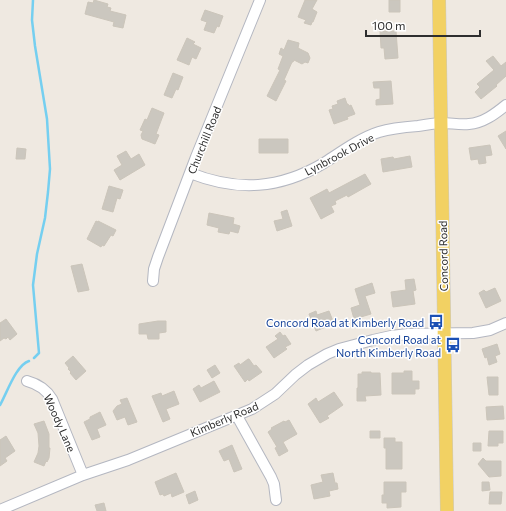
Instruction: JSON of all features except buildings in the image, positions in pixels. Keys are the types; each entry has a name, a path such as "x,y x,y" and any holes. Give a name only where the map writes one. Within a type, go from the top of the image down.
{"main road":[{"name":"Concord Road","path":"439,0 446,511"}],"street":[{"name":"Churchill Road","path":"153,281 154,269 158,257 190,173 260,0"},
{"name":"Lynbrook Drive","path":"190,173 217,182 234,185 252,186 268,184 301,174 318,166 367,137 379,132 390,129 441,123 469,124 479,122 491,116 506,105"},
{"name":"Kimberly Road","path":"0,510 83,475 128,460 237,416 275,394 295,375 312,362 339,349 391,336 473,332 490,330 506,323"},
{"name":"Woody Lane","path":"26,381 34,383 44,389 52,399 83,475"},
{"path":"237,416 271,477 274,484 276,500"}],"waterway":[{"path":"33,0 32,20 47,119 50,169 45,218 37,254 33,285 39,353 34,358"},
{"path":"0,405 12,380 20,368 29,361"}],"place":[{"name":"Concord Road at Kimberly Road","path":"436,322"},
{"name":"Concord Road at North Kimberly Road","path":"453,345"}]}
